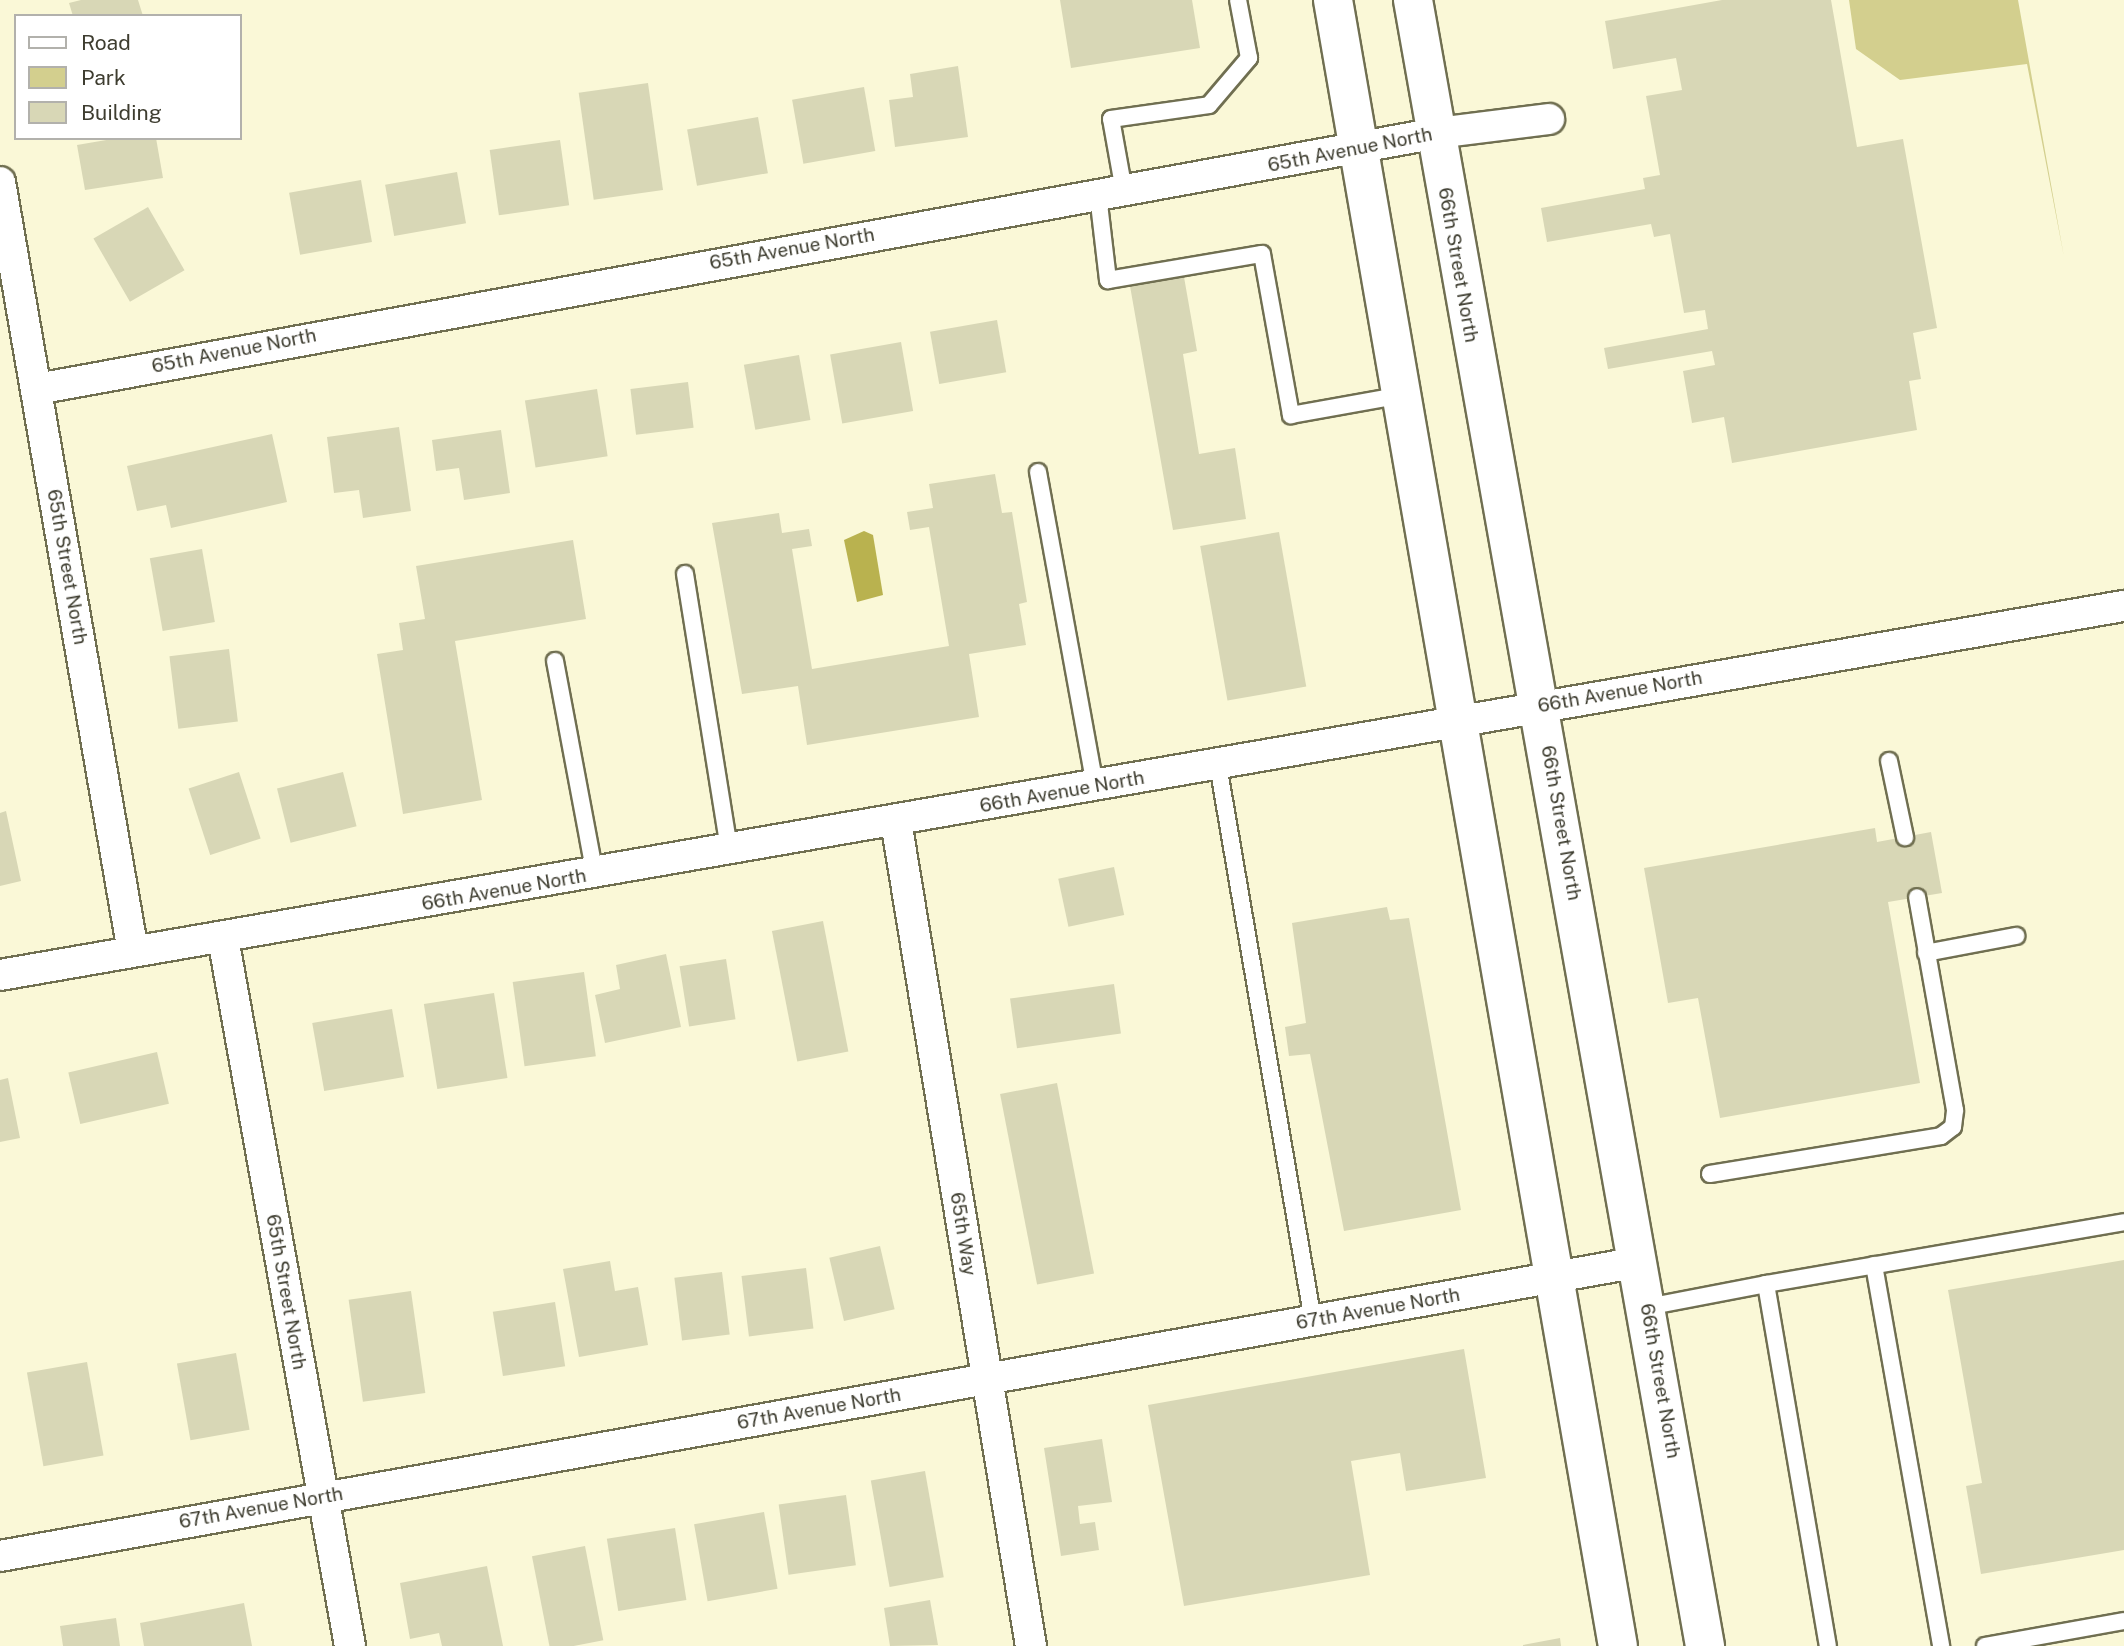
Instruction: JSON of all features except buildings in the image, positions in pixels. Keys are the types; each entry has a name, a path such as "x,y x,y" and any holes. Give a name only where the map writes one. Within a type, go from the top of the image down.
{"main road":[{"path":"1334,0 1618,1646"},
{"name":"66th Street North","path":"1413,0 1647,1307 1705,1646"}],"street":[{"name":"65th Avenue North","path":"37,389 1437,133 1549,119"},
{"name":"65th Street North","path":"0,182 133,952"},
{"name":"66th Avenue North","path":"0,975 1219,765 1457,723 1540,705 2124,606"},
{"name":"65th Way","path":"896,821 1031,1646"},
{"name":"65th Street North","path":"223,938 350,1646"},
{"name":"67th Avenue North","path":"0,1556 1639,1262"}],"lane":[{"path":"1238,0 1249,58 1209,105 1111,119 1108,280 1262,254 1291,415 1402,395"},
{"path":"1038,472 1095,786"},
{"path":"685,574 729,850"},
{"path":"555,661 595,874"},
{"path":"1889,761 1905,837"},
{"path":"1219,765 1313,1321"},
{"path":"1710,1174 1941,1136 1953,1127 1955,1110 1917,897"},
{"path":"1926,953 2016,936"},
{"path":"1647,1307 2124,1222"},
{"path":"1874,1265 1941,1646"},
{"path":"1766,1284 1828,1646"},
{"path":"1985,1646 2124,1621"}],"green space":[{"path":"1849,0 2018,0 2064,257 2027,64 1900,80 1856,49"}],"shaded area":[{"path":"864,531 873,535 883,595 857,602 844,540"}]}
